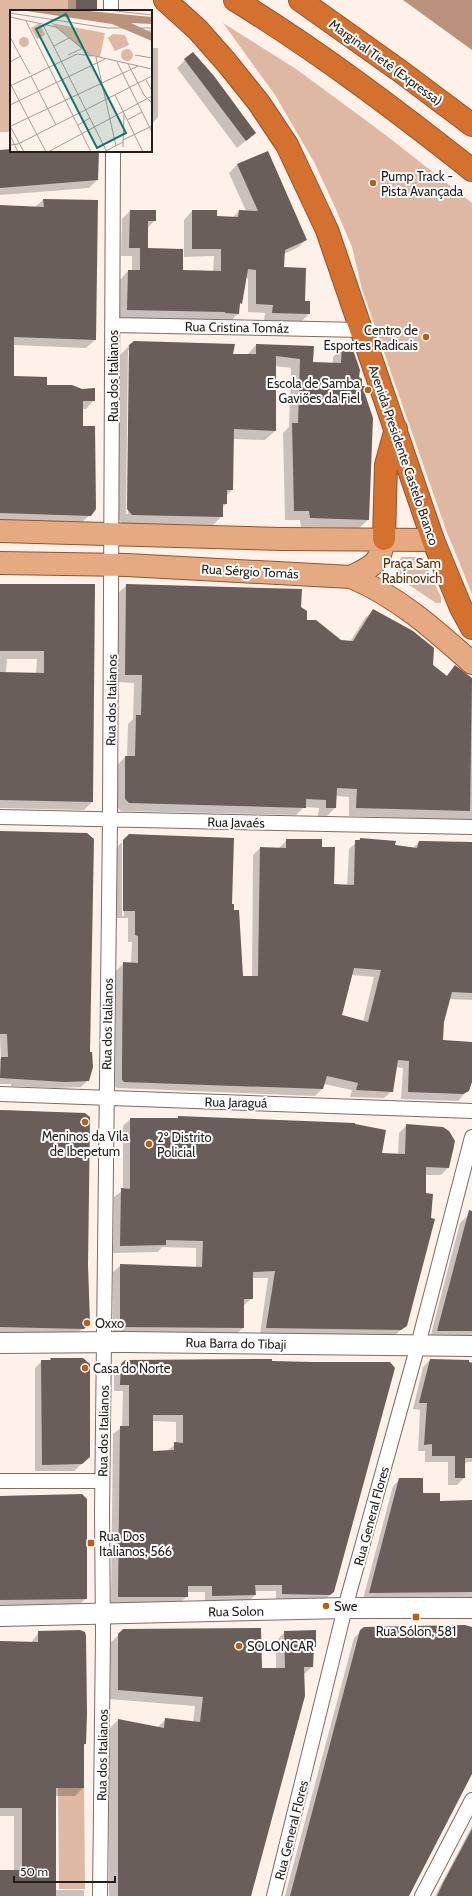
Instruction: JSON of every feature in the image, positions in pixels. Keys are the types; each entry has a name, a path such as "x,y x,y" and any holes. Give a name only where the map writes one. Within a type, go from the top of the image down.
{"highway":[{"name":"Avenida Presidente Castelo Branco","path":"165,0 198,30 227,63 259,103 287,145 327,230 396,429 432,540 461,608 472,628"},
{"path":"235,0 293,38 384,102 472,170"},
{"name":"Marginal Tietê (Expressa)","path":"300,0 400,71 472,125"},
{"path":"384,540 386,465 396,429"}],"main road":[{"path":"0,531 432,540"},
{"path":"351,577 374,565 379,560 384,540"},
{"name":"Rua Sérgio Tomás","path":"0,563 112,564 351,577 369,584 416,615 472,663"}],"street":[{"name":"Rua dos Italianos","path":"100,1896 103,1613 102,1481 105,1342 112,564 113,152"},
{"name":"Rua Cristina Tomáz","path":"113,325 362,330"},
{"name":"Rua Javaés","path":"0,817 472,827"},
{"name":"Rua Jaraguá","path":"0,1094 290,1103 472,1111"},
{"name":"Rua General Flores","path":"274,1896 345,1608 418,1345 472,1137"},
{"name":"Rua Barra do Tibaji","path":"0,1343 105,1342 472,1346"},
{"path":"0,1481 102,1481"},
{"name":"Rua Solon","path":"0,1616 345,1608 472,1608"},
{"path":"422,1896 472,1800"}],"green space":[{"path":"0,0 76,0 76,10 10,10 10,132 0,132"},
{"name":"Centro de Esportes Radicais","path":"223,23 296,69 383,133 472,203 472,594 446,530 362,289 352,247 335,207 314,162 275,95"},
{"name":"Praça Sam Rabinovich","path":"401,557 419,557 423,559 441,597 441,603 436,603 397,577 396,574"},
{"path":"58,1788 84,1788 85,1889 59,1889"}],"shaded area":[{"path":"403,0 472,0 472,50"}],"building":[{"path":"76,0 97,0 97,10 76,10"},
{"path":"193,52 214,76 256,133 246,141 184,59"},
{"path":"10,149 10,152 99,152 98,180 0,188 0,150"},
{"path":"268,151 307,240 285,250 284,267 306,268 305,301 310,301 310,314 272,313 273,305 256,304 256,270 248,269 239,314 225,312 127,310 128,270 140,270 140,248 129,248 130,210 156,210 156,221 148,221 148,248 183,249 183,270 221,271 221,249 192,249 192,210 217,210 217,216 238,217 239,210 258,211 237,164"},
{"path":"43,199 98,200 96,340 14,337 14,376 47,377 47,385 72,385 82,389 95,388 95,401 83,401 83,426 95,426 96,509 91,516 0,513 0,205 44,207"},
{"path":"134,341 235,344 233,354 256,354 256,344 314,346 313,362 341,363 342,347 352,347 360,370 359,377 362,379 362,386 365,386 364,391 373,418 369,520 310,518 309,511 294,511 292,423 298,423 300,359 276,356 276,431 234,429 233,490 227,490 227,504 223,504 223,517 132,515 127,507 129,345"},
{"path":"0,584 95,584 93,802 0,800 0,672 44,673 44,651 0,651"},
{"path":"126,584 302,589 301,607 307,611 307,620 316,620 341,640 353,641 373,609 413,631 434,648 433,665 447,676 455,665 472,678 470,811 356,808 357,789 337,788 336,808 326,808 326,800 306,799 306,808 129,803 125,799 125,756 135,756 136,715 141,715 142,675 125,675"},
{"path":"0,831 87,833 94,839 90,1052 92,1052 93,1067 89,1081 65,1082 0,1078 1,1057 8,1057 7,1034 0,1034"},
{"path":"129,834 234,838 232,904 234,904 234,910 239,910 243,976 258,976 260,847 286,848 286,839 322,839 322,847 335,847 334,884 354,885 355,840 360,840 360,838 396,841 395,845 417,848 419,841 472,842 472,993 452,992 444,1022 443,1040 472,1042 472,1082 469,1091 463,1094 408,1092 409,1061 398,1060 393,1092 356,1090 358,1083 327,1076 323,1089 124,1082 122,1080 123,962 138,963 138,936 135,935 135,911 123,911 123,840","holes":["354,968 381,970 368,1022 342,1015"]},
{"path":"0,1110 85,1113 90,1117 88,1265 90,1323 84,1329 0,1327"},
{"path":"178,1116 355,1123 386,1130 382,1153 405,1154 406,1124 443,1127 449,1131 455,1141 449,1168 426,1167 426,1193 433,1194 431,1218 435,1219 407,1326 401,1330 266,1328 275,1271 253,1272 253,1299 244,1299 244,1328 120,1327 120,1264 202,1267 203,1241 166,1240 166,1245 120,1246 121,1188 130,1189 130,1118 178,1118"},
{"path":"469,1210 472,1211 472,1331 437,1331"},
{"path":"50,1358 83,1358 90,1364 90,1457 82,1464 42,1465 41,1360 51,1360"},
{"path":"272,1359 272,1361 390,1362 395,1368 334,1592 330,1595 282,1594 282,1585 255,1585 256,1595 212,1596 212,1586 188,1586 188,1597 118,1597 120,1426 129,1426 129,1385 120,1385 121,1364 125,1360","holes":["153,1415 183,1415 183,1443 174,1442 174,1450 153,1451"]},
{"path":"430,1359 469,1360 469,1362 472,1363 472,1458 465,1458 465,1478 455,1478 455,1456 432,1456 432,1444 424,1445 427,1403 419,1403"},
{"path":"399,1478 423,1478 423,1493 440,1493 440,1501 472,1500 472,1592 369,1593"},
{"path":"82,1494 87,1499 87,1599 0,1600 0,1496"},
{"path":"465,1625 472,1627 472,1774 409,1896 290,1896 360,1630 364,1627"},
{"path":"261,1628 262,1668 285,1668 284,1631 316,1630 316,1647 314,1647 313,1667 304,1667 305,1696 251,1896 118,1896 118,1719 164,1728 165,1718 200,1722 203,1697 118,1690 118,1634 123,1629"},
{"path":"80,1630 85,1632 86,1636 87,1714 86,1744 84,1744 84,1788 56,1788 56,1896 0,1896 0,1870 22,1870 22,1808 0,1808 0,1641 38,1642 38,1631"},
{"path":"472,1829 472,1896 437,1896 443,1883"}],"place":[{"name":"Pump Track - Pista Avançada","path":"373,183"},
{"name":"Centro de Esportes Radicais","path":"426,337"},
{"name":"Escola de Samba Gaviões da Fiel","path":"368,390"},
{"name":"Meninos da Vila de Ibepetum","path":"85,1122"},
{"name":"2º Distrito Policial","path":"149,1144"},
{"name":"Oxxo","path":"87,1323"},
{"name":"Casa do Norte","path":"85,1368"},
{"name":"Rua Dos Italianos, 566","path":"91,1543"},
{"name":"Swe","path":"326,1606"},
{"name":"Rua Sólon, 581","path":"416,1617"},
{"name":"SOLONCAR","path":"239,1646"}]}
